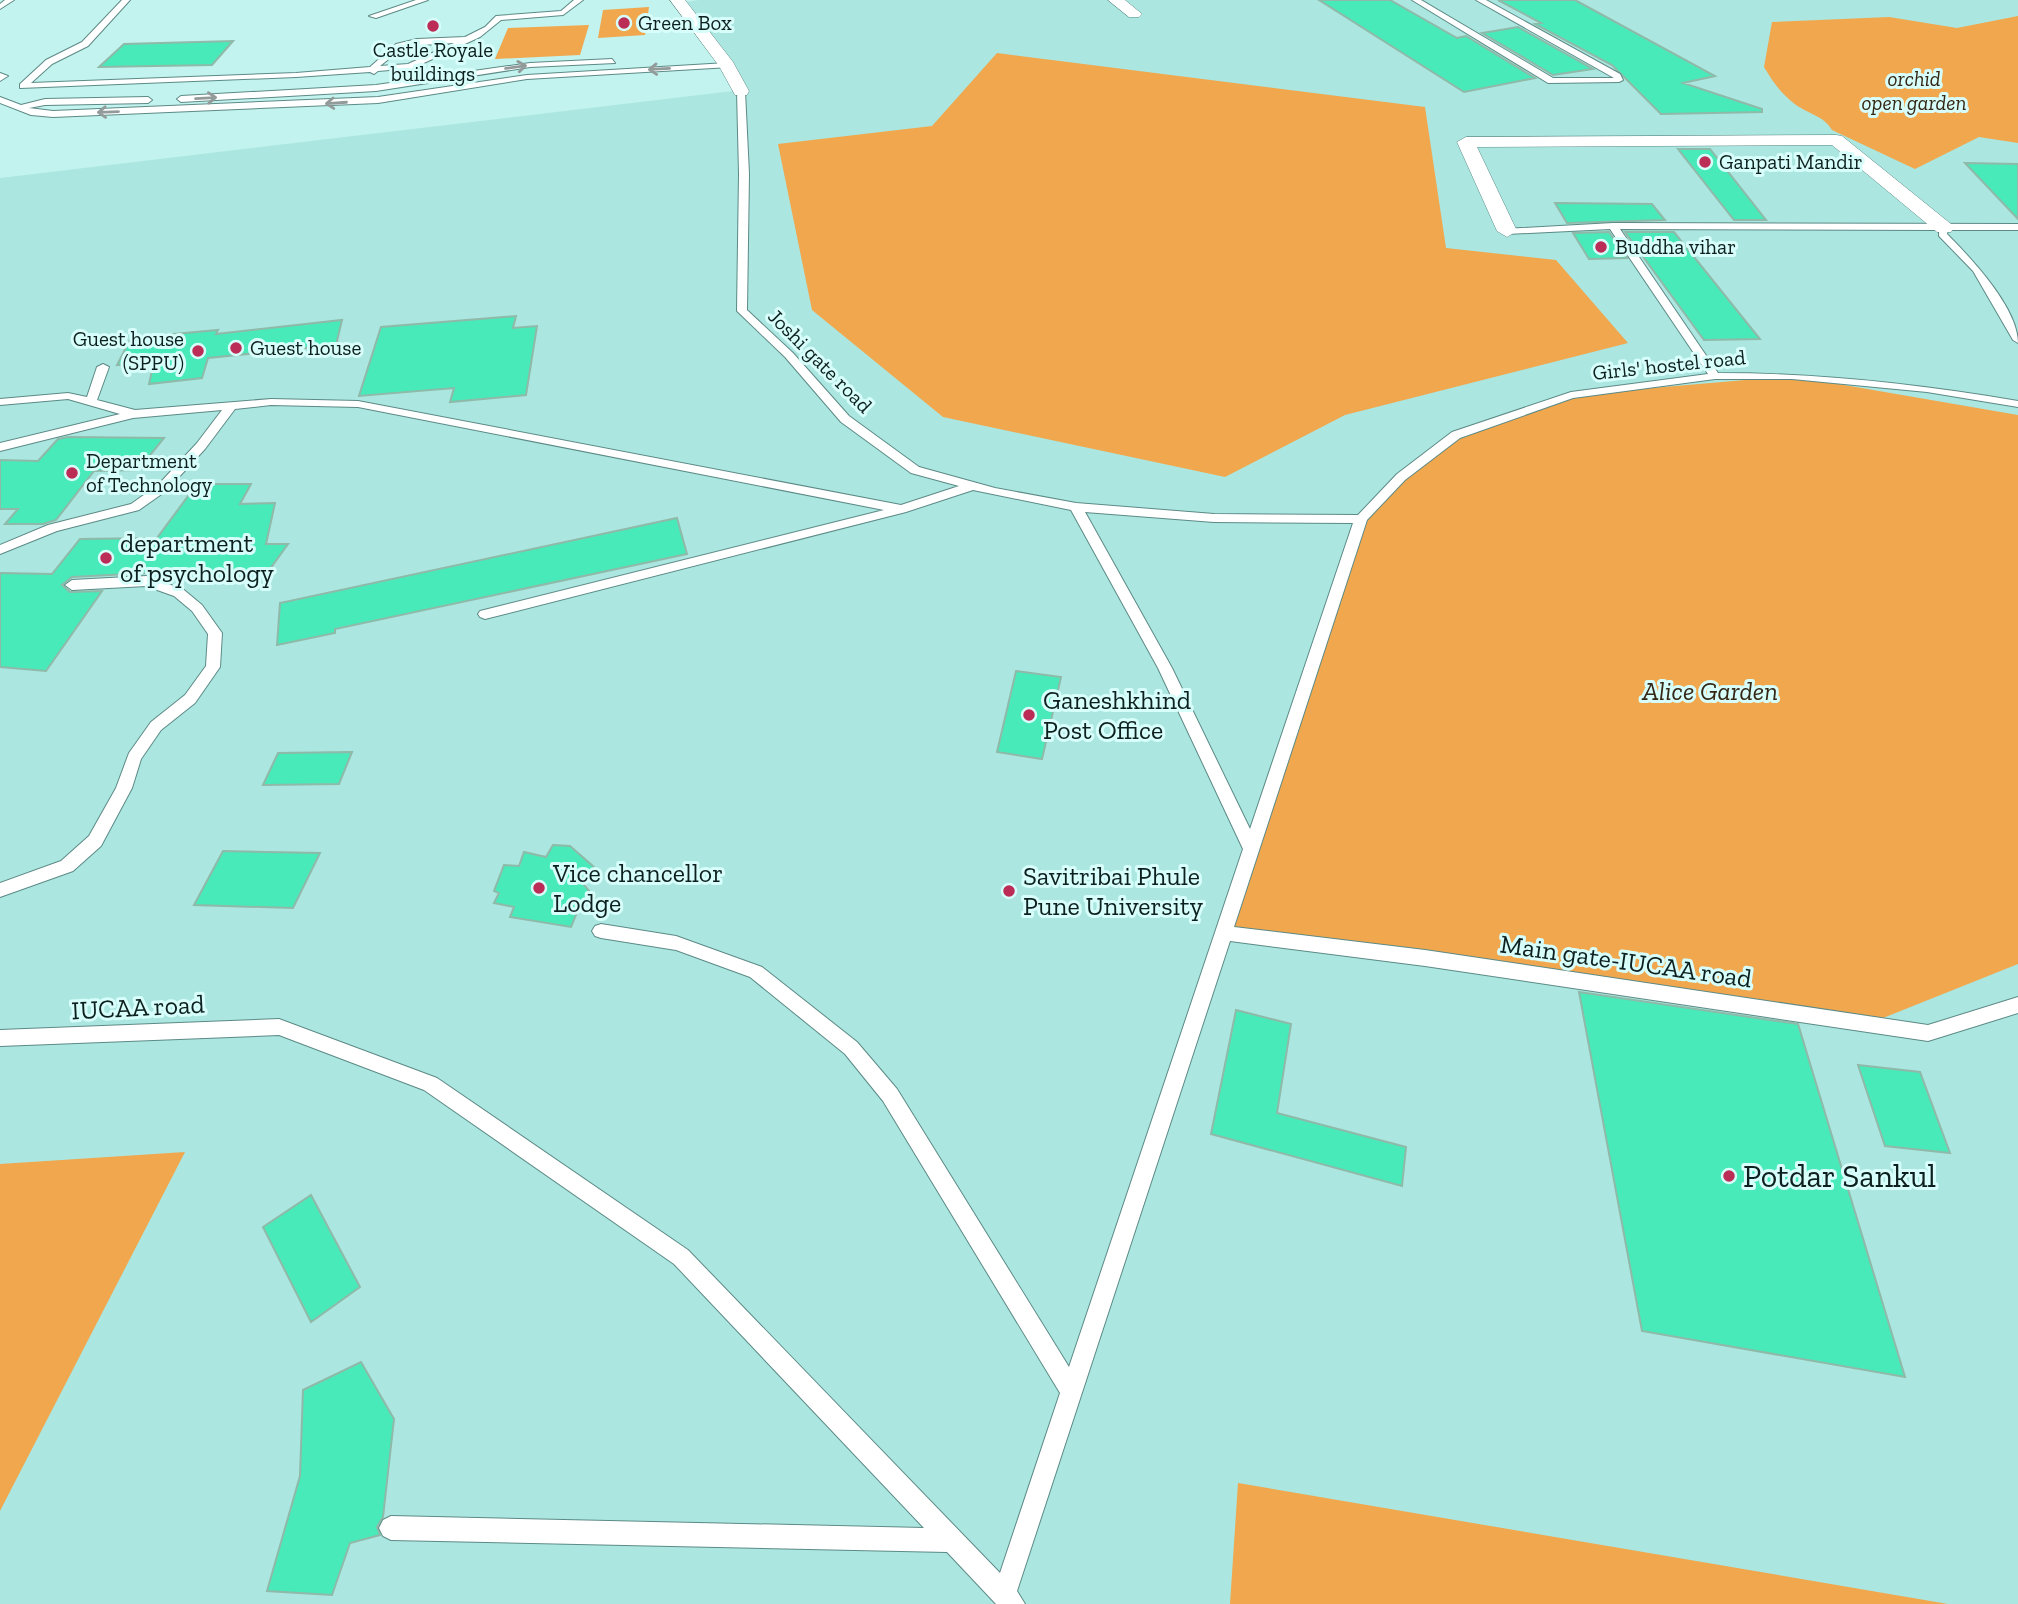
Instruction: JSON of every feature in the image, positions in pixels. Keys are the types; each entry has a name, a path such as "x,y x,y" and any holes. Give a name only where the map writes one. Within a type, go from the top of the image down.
{"street":[{"path":"678,1 698,0"},
{"path":"1115,0 1134,14"},
{"path":"678,1 741,92"},
{"path":"1507,231 1466,142 1836,140 1944,228"}],"lane":[{"path":"0,7 9,0"},
{"path":"126,0 85,44 49,62 23,86 296,75 410,66 486,33 499,18 563,13 579,0"},
{"path":"373,16 424,0"},
{"path":"1416,0 1551,81 1619,80 1618,76 1480,0"},
{"path":"373,68 403,44 466,40"},
{"path":"0,100 19,108 53,114 282,106 378,100 527,77 718,58"},
{"path":"19,108 64,101 171,100 376,88 530,65 625,60"},
{"path":"373,68 378,100"},
{"path":"64,101 76,83"},
{"name":"Joshi gate road","path":"741,92 744,174 742,311 789,355 845,419 915,470 972,486 1076,507 1214,518 1360,519"},
{"path":"1613,226 1715,376"},
{"path":"1507,231 1613,226 2018,227"},
{"path":"1944,228 1942,234 1977,269 2018,340"},
{"path":"91,402 103,367"},
{"name":"Girls' hostel road","path":"1360,519 1401,478 1456,435 1571,395 1715,376 1791,376 1927,389 2018,404"},
{"path":"0,402 68,396 133,414"},
{"path":"0,447 133,414 316,401 358,404 902,509"},
{"path":"0,550 53,528 135,506 162,488 201,446 232,405"},
{"path":"485,614 902,509 972,486"},
{"path":"1076,507 1165,668 1251,848"},
{"path":"391,1528 953,1540 1009,1598 1071,1391 1360,519"},
{"path":"0,890 66,866 95,841 124,788 134,757 156,726 190,699 213,667 215,633 197,608 179,593 147,581 72,585"},
{"path":"601,931 676,943 756,972 851,1048 890,1095 1071,1391"},
{"name":"Main gate-IUCAA road","path":"1223,933 1425,958 1928,1032 2018,1004"},
{"name":"IUCAA road","path":"0,1038 279,1027 430,1084 681,1257 953,1540"}],"shaded area":[{"name":"Savitribai Phule Pune University","path":"699,0 2018,0 2018,1604 0,1604 0,178 741,90 679,3"}],"green space":[{"name":"Green Box","path":"649,7 645,35 598,38 603,10"},
{"name":"orchid open garden","path":"2018,16 2018,143 1979,137 1915,169 1832,130 1821,118 1786,97 1764,67 1772,22 1889,17 1957,28"},
{"path":"589,25 580,55 495,59 508,28"},
{"path":"997,53 1425,107 1446,248 1556,260 1628,343 1345,415 1225,477 943,417 812,310 778,144 932,126"},
{"name":"Alice Garden","path":"1792,376 2018,415 2018,964 1868,1024 1223,933 1361,519 1456,435 1571,395"},
{"path":"185,1152 0,1511 0,1164"},
{"path":"1238,1483 1948,1604 1230,1604"}],"building":[{"path":"1319,0 1390,0 1457,38 1466,36 1535,78 1464,92"},
{"path":"1498,0 1575,0 1715,76 1683,83 1762,109 1762,112 1661,114 1612,65 1535,24 1541,23"},
{"path":"1518,27 1593,69 1553,75 1482,33"},
{"path":"233,41 212,65 99,67 124,44"},
{"path":"1678,149 1710,149 1766,220 1734,220"},
{"path":"1965,163 2018,164 2018,219"},
{"path":"1555,203 1652,204 1665,220 1567,223"},
{"name":"Buddha vihar","path":"1609,232 1627,258 1589,259 1573,233"},
{"path":"1625,232 1674,232 1760,339 1704,340"},
{"path":"516,316 513,328 537,326 526,395 450,402 454,388 359,396 381,327"},
{"name":"Guest house (SPPU)","path":"342,320 336,345 208,358 202,378 149,384 154,362 117,365 131,338 218,330 216,334"},
{"path":"164,438 138,470 94,471 56,520 43,524 5,524 18,509 0,509 0,460 38,461 58,439"},
{"name":"department of psychology","path":"197,484 251,484 240,504 275,503 266,544 288,544 267,573 147,573 72,577 62,585 70,592 102,591 46,671 0,667 0,573 52,574 80,539 157,538"},
{"path":"677,518 687,554 335,629 335,633 277,645 280,603"},
{"name":"Ganeshkhind Post Office","path":"1016,671 1061,677 1042,759 997,752"},
{"path":"352,752 339,784 263,785 278,753"},
{"name":"Vice chancellor Lodge","path":"553,845 570,846 594,867 584,885 595,898 578,910 571,927 510,917 514,907 494,903 499,893 494,891 504,865 519,866 524,852 546,857"},
{"path":"223,851 320,853 293,908 194,905"},
{"name":"Potdar Sankul","path":"1579,992 1798,1024 1905,1377 1642,1331"},
{"path":"1236,1010 1291,1024 1277,1113 1406,1147 1402,1186 1211,1134"},
{"path":"1858,1065 1920,1072 1950,1153 1885,1146"},
{"path":"311,1195 360,1287 311,1322 263,1227"},
{"path":"361,1362 394,1419 383,1517 377,1527 380,1535 350,1543 332,1595 267,1591 300,1476 303,1390"}],"place":[{"name":"Green Box","path":"624,23"},
{"name":"Castle Royale buildings","path":"433,26"},
{"name":"Ganpati Mandir","path":"1705,162"},
{"name":"Buddha vihar","path":"1601,247"},
{"name":"Guest house","path":"236,348"},
{"name":"Guest house (SPPU)","path":"198,351"},
{"name":"Department of Technology","path":"72,473"},
{"name":"department of psychology","path":"106,558"},
{"name":"Ganeshkhind Post Office","path":"1029,715"},
{"name":"Vice chancellor Lodge","path":"539,888"},
{"name":"Savitribai Phule Pune University","path":"1009,891"},
{"name":"Potdar Sankul","path":"1729,1176"}]}
